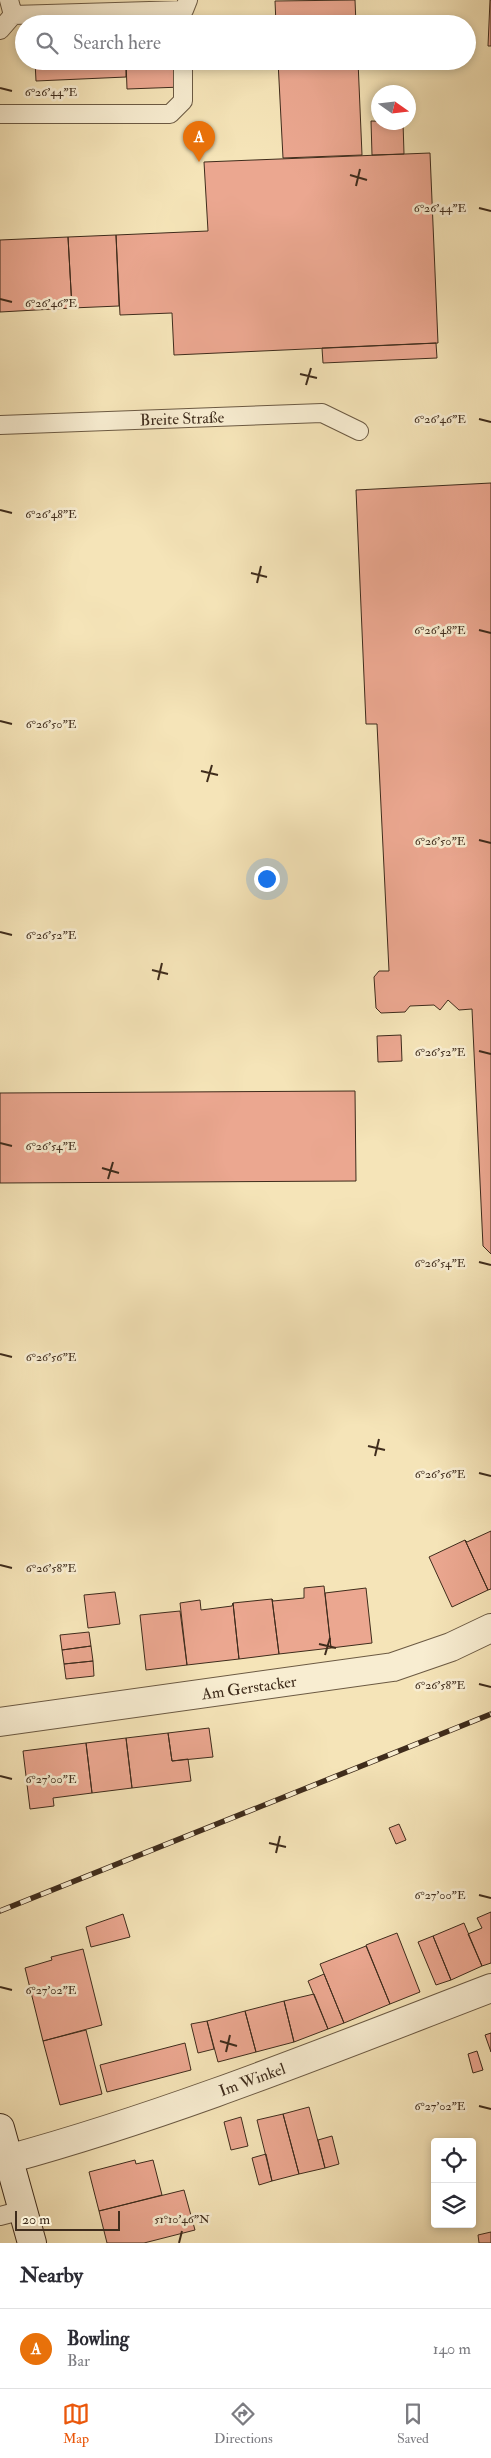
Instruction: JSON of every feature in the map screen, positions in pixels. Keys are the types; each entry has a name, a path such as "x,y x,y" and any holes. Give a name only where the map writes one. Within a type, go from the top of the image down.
{"street":[{"name":"Am Gerstacker","path":"0,1722 393,1667 451,1647 491,1628"},
{"name":"Im Winkel","path":"8,2159 142,2119 277,2070 491,1988"},
{"path":"0,2128 8,2159 11,2213 32,2243"}],"lane":[{"path":"0,30 11,7 185,11"},
{"path":"0,114 170,114 183,101 183,70"},
{"name":"Breite Straße","path":"0,425 322,413 360,431"}],"building":[{"path":"355,0 356,15 276,15 275,1"},
{"path":"490,0 491,46 488,46"},
{"path":"35,70 126,70 126,77 36,81"},
{"path":"126,70 181,70 182,87 127,89"},
{"path":"278,70 358,70 362,155 283,158"},
{"path":"371,130 403,130 404,154 372,155"},
{"path":"430,153 438,343 174,355 172,313 120,315 116,235 208,231 204,162"},
{"path":"116,235 119,306 72,308 68,237"},
{"path":"68,237 72,308 0,312 0,240"},
{"path":"436,343 437,358 323,363 322,348"},
{"path":"491,483 491,1254 483,1246 472,1009 459,1010 448,1000 440,1010 434,1005 410,1006 405,1012 381,1013 376,1008 374,977 379,971 389,971 377,724 366,724 356,490"},
{"path":"401,1035 402,1061 378,1062 377,1036"},
{"path":"355,1091 356,1181 0,1183 0,1093"},
{"path":"491,1531 491,1589 488,1590 465,1540 467,1542"},
{"path":"465,1540 488,1590 452,1607 429,1557"},
{"path":"324,1586 331,1648 279,1654 272,1599 273,1601 304,1598 304,1588"},
{"path":"366,1588 372,1643 331,1648 325,1593"},
{"path":"115,1592 120,1624 88,1628 84,1595"},
{"path":"272,1599 279,1654 239,1659 233,1603"},
{"path":"200,1600 201,1610 232,1606 233,1603 239,1659 187,1665 180,1603"},
{"path":"180,1611 187,1665 146,1670 140,1615"},
{"path":"89,1632 91,1646 62,1650 60,1635"},
{"path":"91,1646 93,1661 64,1664 62,1650"},
{"path":"93,1661 94,1676 66,1679 64,1664"},
{"path":"209,1728 213,1757 172,1761 168,1733"},
{"path":"168,1733 172,1761 188,1759 191,1781 132,1788 126,1738"},
{"path":"126,1738 132,1788 92,1793 86,1743"},
{"path":"86,1743 92,1793 53,1798 54,1806 30,1809 23,1751"},
{"path":"399,1824 406,1840 396,1844 389,1828"},
{"path":"491,1912 491,1963 482,1966 468,1934 482,1928 477,1918"},
{"path":"123,1914 130,1937 91,1947 86,1927"},
{"path":"464,1923 482,1966 451,1980 433,1936"},
{"path":"397,1933 420,1992 390,2004 366,1945"},
{"path":"433,1936 451,1980 436,1985 418,1942"},
{"path":"366,1946 390,2004 344,2023 320,1964"},
{"path":"83,1949 102,2025 43,2041 25,1968 52,1960 51,1957"},
{"path":"324,1974 344,2023 328,2029 308,1981"},
{"path":"314,1994 328,2029 294,2042 284,2001"},
{"path":"284,2001 294,2042 256,2052 245,2011"},
{"path":"245,2011 256,2052 218,2062 207,2021"},
{"path":"207,2021 214,2049 198,2053 191,2024"},
{"path":"86,2030 102,2094 60,2105 43,2041"},
{"path":"491,2033 491,2052 485,2035"},
{"path":"185,2043 191,2070 107,2092 100,2065"},
{"path":"477,2051 483,2070 473,2073 468,2054"},
{"path":"309,2107 325,2168 299,2174 283,2114"},
{"path":"283,2114 299,2174 272,2181 257,2120"},
{"path":"241,2117 248,2146 231,2150 224,2122"},
{"path":"332,2136 339,2164 325,2168 318,2140"},
{"path":"266,2154 272,2181 259,2185 252,2158"},
{"path":"135,2160 136,2164 153,2160 162,2195 99,2211 89,2172"},
{"path":"184,2190 195,2230 144,2243 107,2243 99,2211"},
{"path":"491,2232 491,2243 479,2243 478,2235"}],"railway":[{"path":"0,1911 491,1714"}],"place":[{"name":"Bowling","path":"199,162"}]}
